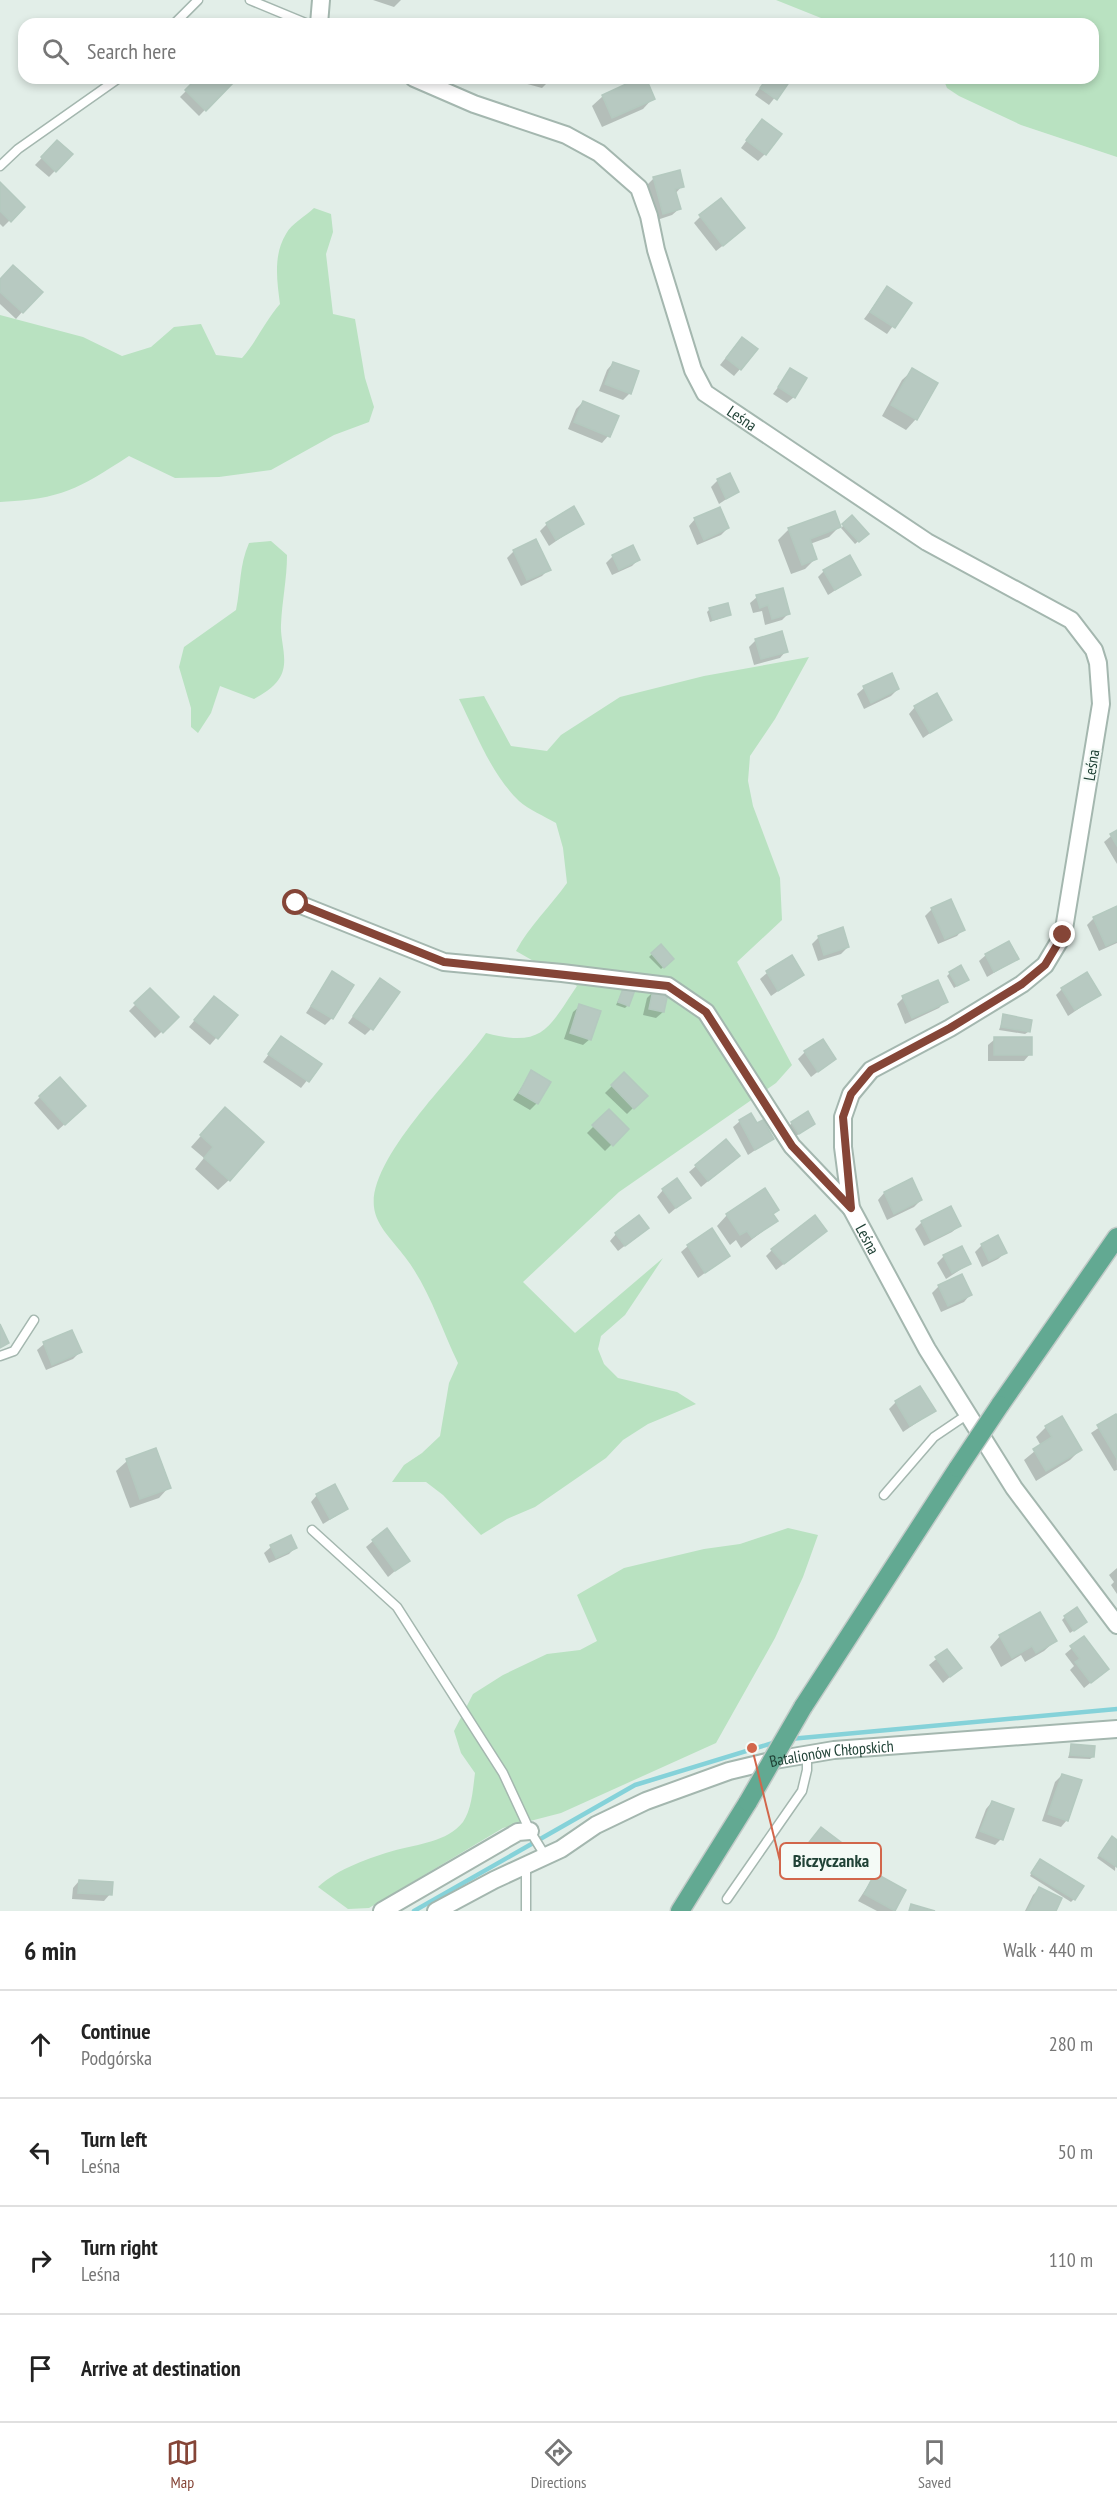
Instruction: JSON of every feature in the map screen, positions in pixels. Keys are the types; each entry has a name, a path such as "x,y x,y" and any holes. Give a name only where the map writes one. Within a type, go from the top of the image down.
{"main road":[{"path":"680,1911 748,1802 803,1707 1000,1405 1117,1237"}],"street":[{"path":"320,18 321,0"},
{"name":"Leśna","path":"428,84 474,104 566,135 599,153 639,188 693,370 705,393 927,542 1071,620 1094,651 1098,663 1101,704 1063,935 1045,965 1022,984 950,1028 871,1070 851,1094 843,1117 851,1208 927,1349 1014,1488 1117,1625"},
{"path":"296,903 444,962 668,986 706,1012 792,1146 851,1208"},
{"name":"Batalionów Chłopskich","path":"436,1911 526,1866 596,1825 646,1801 729,1771 807,1755 1067,1731 1117,1729"},
{"path":"382,1911 518,1832 530,1831"}],"lane":[{"path":"180,18 198,0"},
{"path":"250,0 294,18"},
{"path":"0,166 18,149 110,84"},
{"path":"0,1356 14,1351 34,1320"},
{"path":"884,1495 934,1437 968,1414"},
{"path":"312,1530 397,1607 503,1773 530,1831 544,1854"},
{"path":"727,1899 802,1791 807,1770 807,1755"},
{"path":"526,1866 526,1911"}],"green space":[{"path":"776,0 1117,0 1117,157 1021,125 959,96 947,88 945,84 1099,84 1099,18 821,18"},
{"path":"314,208 331,214 333,232 326,254 333,314 355,319 365,378 374,407 369,422 334,435 271,470 219,477 175,478 129,456 96,477 55,495 0,502 0,315 83,337 122,356 151,347 174,327 201,324 216,355 242,358 280,304 277,268 282,242 291,227"},
{"path":"271,541 287,555 281,625 284,659 282,673 274,685 254,699 220,686 211,713 198,733 191,727 191,708 179,667 184,647 236,610 242,568 249,543"},
{"path":"809,657 775,719 750,756 748,781 753,806 780,878 782,920 737,962 792,1065 776,1083 619,1192 523,1282 575,1333 663,1258 625,1315 601,1336 598,1349 604,1364 618,1378 677,1392 696,1404 648,1424 623,1440 606,1458 535,1507 507,1519 481,1535 443,1495 426,1482 392,1482 404,1465 422,1453 440,1436 449,1383 458,1363 421,1282 378,1221 374,1207 376,1187 399,1141 486,1033 520,1038 542,1031 559,1014 577,986 516,951 527,933 567,883 563,848 556,823 519,801 500,778 459,699 484,696 511,746 547,751 561,735 620,697 704,676"},
{"path":"788,1528 818,1535 803,1577 775,1638 716,1743 561,1813 503,1828 369,1908 348,1909 318,1887 335,1874 355,1864 441,1838 463,1822 470,1805 475,1773 461,1753 454,1731 473,1694 503,1675 547,1654 580,1650 597,1641 577,1595 624,1568 704,1549 740,1544"}],"building":[{"path":"191,84 232,84 206,111 185,90"},
{"path":"626,84 649,84 655,99 612,118 602,95"},
{"path":"763,84 788,84 777,100 760,88"},
{"path":"762,119 782,134 766,155 746,140"},
{"path":"57,140 73,154 56,172 41,157"},
{"path":"680,170 684,187 675,189 681,209 663,214 653,177"},
{"path":"0,182 25,207 11,222 0,211"},
{"path":"721,198 745,228 723,246 699,215"},
{"path":"13,265 43,292 23,313 0,292 0,279"},
{"path":"887,286 912,303 895,328 870,312"},
{"path":"742,337 758,349 741,370 726,358"},
{"path":"613,362 639,371 631,394 605,384"},
{"path":"790,368 807,378 795,398 778,387"},
{"path":"912,368 938,383 917,420 891,405"},
{"path":"583,401 619,416 610,437 574,422"},
{"path":"730,473 739,492 726,499 717,479"},
{"path":"574,506 584,524 556,540 546,523"},
{"path":"720,507 729,528 704,540 694,518"},
{"path":"835,511 841,527 810,539 817,559 802,565 788,528"},
{"path":"852,515 869,534 859,542 842,524"},
{"path":"536,539 551,570 527,580 513,550"},
{"path":"633,545 640,560 619,570 612,555"},
{"path":"850,555 861,575 835,590 823,570"},
{"path":"783,588 790,614 772,619 768,605 760,608 756,595"},
{"path":"728,603 731,615 713,620 709,608"},
{"path":"782,631 788,652 761,659 755,639"},
{"path":"892,673 899,689 871,703 863,686"},
{"path":"937,693 952,720 930,733 914,706"},
{"path":"1117,830 1117,846 1110,834"},
{"path":"951,899 965,930 945,939 931,908"},
{"path":"1117,906 1117,941 1106,946 1093,917"},
{"path":"843,927 849,947 824,955 818,936"},
{"path":"1009,941 1019,959 994,972 985,954"},
{"path":"661,944 674,959 664,968 651,953"},
{"path":"792,955 804,975 778,991 766,971"},
{"path":"961,965 969,980 957,986 949,972"},
{"path":"332,971 354,985 333,1019 311,1006"},
{"path":"1087,972 1101,995 1075,1010 1061,988"},
{"path":"380,978 400,992 373,1030 353,1016"},
{"path":"938,980 948,1002 912,1018 902,996"},
{"path":"624,986 635,990 629,1006 618,1002"},
{"path":"150,988 179,1017 163,1033 134,1003"},
{"path":"653,990 668,993 664,1012 649,1009"},
{"path":"214,996 238,1015 218,1039 194,1020"},
{"path":"579,1004 601,1011 591,1040 570,1033"},
{"path":"1003,1014 1032,1020 1030,1032 1001,1027"},
{"path":"281,1036 322,1064 309,1082 268,1054"},
{"path":"994,1037 1032,1037 1032,1055 994,1055"},
{"path":"823,1039 836,1059 818,1072 804,1051"},
{"path":"531,1070 551,1082 538,1104 519,1093"},
{"path":"624,1072 648,1096 634,1109 611,1085"},
{"path":"60,1077 86,1106 65,1125 39,1096"},
{"path":"225,1107 264,1142 230,1181 204,1158 213,1147 200,1135"},
{"path":"609,1109 629,1129 613,1146 592,1125"},
{"path":"808,1111 815,1124 799,1134 791,1122"},
{"path":"751,1113 757,1123 763,1120 774,1139 755,1150 739,1120"},
{"path":"726,1139 740,1156 708,1181 695,1165"},
{"path":"677,1178 691,1198 676,1208 662,1189"},
{"path":"912,1178 922,1200 894,1214 884,1192"},
{"path":"765,1188 779,1210 773,1214 778,1221 752,1238 747,1231 740,1235 726,1214"},
{"path":"951,1206 961,1226 931,1241 921,1221"},
{"path":"639,1215 649,1228 625,1246 615,1233"},
{"path":"815,1215 827,1231 784,1264 771,1249"},
{"path":"712,1228 730,1256 705,1273 687,1245"},
{"path":"998,1235 1007,1253 989,1261 981,1244"},
{"path":"962,1246 971,1264 952,1273 943,1255"},
{"path":"962,1274 972,1295 948,1306 938,1285"},
{"path":"0,1324 9,1343 0,1348"},
{"path":"72,1330 82,1352 52,1365 43,1342"},
{"path":"920,1386 936,1411 910,1426 895,1401"},
{"path":"1117,1415 1117,1459 1097,1425"},
{"path":"1062,1416 1082,1450 1046,1471 1033,1449 1052,1437 1045,1426"},
{"path":"156,1448 171,1488 140,1499 126,1459"},
{"path":"335,1484 348,1509 330,1519 316,1494"},
{"path":"387,1528 410,1561 395,1571 372,1540"},
{"path":"291,1535 297,1548 276,1558 270,1545"},
{"path":"1077,1607 1087,1622 1074,1631 1064,1616"},
{"path":"1040,1612 1057,1641 1036,1653 1032,1646 1012,1658 999,1635"},
{"path":"1084,1636 1109,1669 1091,1683 1075,1662 1080,1659 1070,1646"},
{"path":"947,1649 962,1668 950,1677 935,1657"},
{"path":"1071,1744 1095,1746 1094,1757 1070,1755"},
{"path":"1062,1774 1082,1780 1068,1821 1048,1814"},
{"path":"992,1801 1014,1809 1003,1840 980,1831"},
{"path":"821,1827 850,1849 831,1873 802,1851"},
{"path":"1112,1836 1117,1840 1117,1867 1099,1855"},
{"path":"1040,1859 1084,1886 1075,1900 1031,1873"},
{"path":"875,1873 906,1890 895,1911 864,1894"},
{"path":"79,1880 113,1882 112,1895 78,1893"},
{"path":"1039,1887 1062,1898 1056,1911 1027,1911"},
{"path":"911,1904 935,1911 909,1911"}],"waterway":[{"path":"790,1739 1117,1709"},
{"path":"414,1911 635,1785 776,1742"}],"place":[{"name":"Biczyczanka","path":"752,1748"}],"route":[{"path":"296,903 444,962 668,986 706,1012 792,1146 851,1208 843,1147 843,1117 851,1094 871,1070 950,1028 1022,984 1045,965 1063,935"}]}
